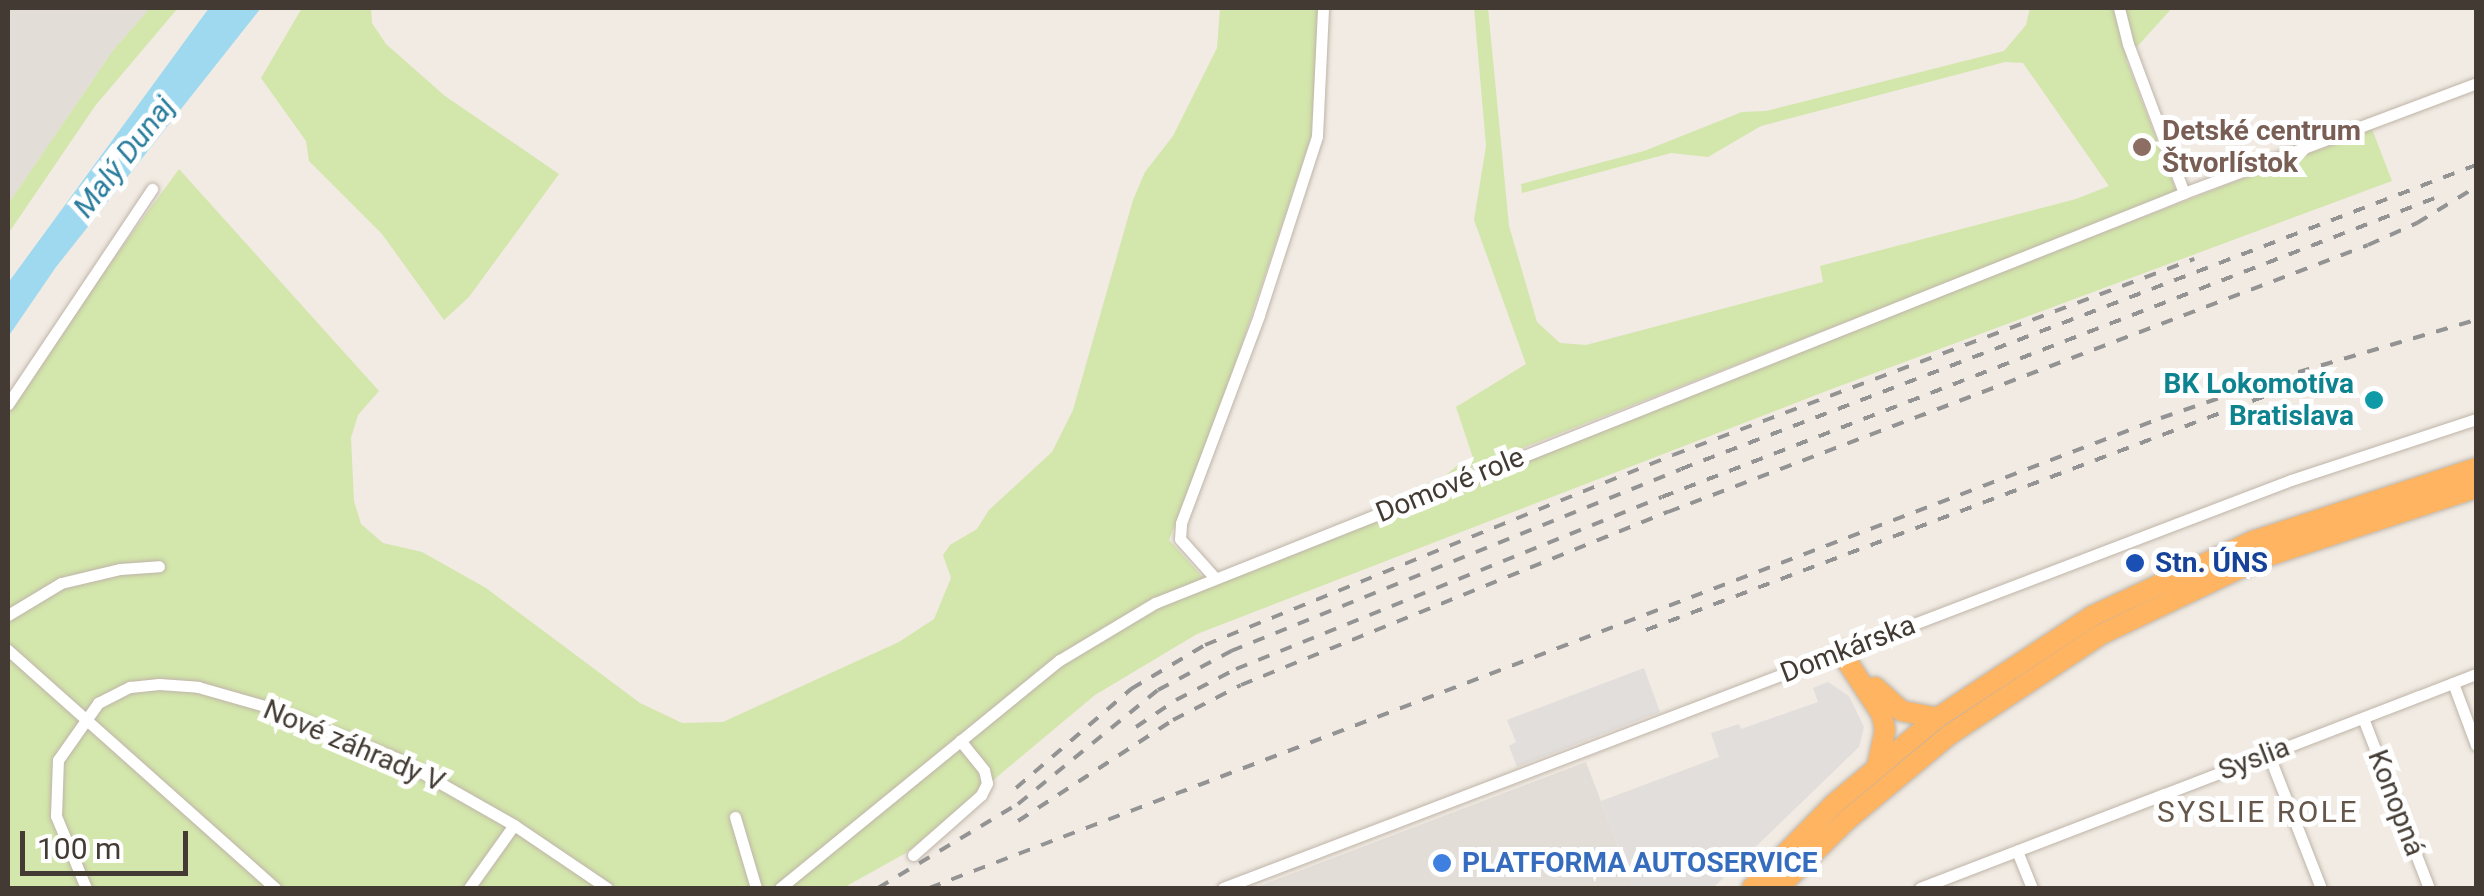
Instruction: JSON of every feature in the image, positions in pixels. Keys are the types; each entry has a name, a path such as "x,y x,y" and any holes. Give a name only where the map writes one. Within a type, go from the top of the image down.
{"highway":[{"path":"1752,888 1878,767 1938,718 2092,616 2193,566 2315,518 2476,468"},
{"path":"1778,888 1846,820 1949,734 2100,635 2259,559 2476,488"},
{"path":"1845,650 1892,706 1938,718"},
{"path":"1845,650 1882,715 1885,730 1878,767"}],"street":[{"path":"1215,578 1180,539 1180,523 1260,315 1318,136 1323,8"},
{"path":"2119,8 2128,44 2184,193"},
{"name":"Domové role","path":"780,888 960,740 1096,636 1215,578 2184,193 2476,83"},
{"path":"8,404 152,189"},
{"name":"Domkárska","path":"1223,888 2290,480 2476,419"},
{"path":"8,615 62,583 120,569 160,566"},
{"path":"8,650 276,888"},
{"name":"Syslia","path":"1920,888 2476,674"},
{"path":"2453,683 2476,745"},
{"name":"Nové záhrady V","path":"84,719 110,695 130,687 198,687 299,718 396,758 514,824 608,888"},
{"name":"Konopná","path":"2363,718 2429,888"},
{"path":"84,719 58,760 55,803 86,888"},
{"path":"913,855 982,795 987,782 984,770 960,740"},
{"path":"2268,753 2321,888"},
{"path":"735,818 756,888"},
{"path":"469,888 514,824"},
{"path":"2017,850 2032,888"}],"shaded area":[{"path":"8,8 150,8 114,49 8,204"},
{"path":"1644,668 1660,712 1517,767 1509,746 1516,742 1507,720"},
{"path":"1828,682 1849,696 1864,727 1859,747 1713,888 1634,888 1601,801 1719,757 1711,733 1739,724 1741,729 1818,702 1813,688"},
{"path":"1586,762 1634,888 1254,888"}],"green space":[{"path":"150,8 178,8 95,106 8,234 8,204 114,49"},
{"path":"302,8 371,8 372,23 386,44 445,96 559,174 469,297 444,320 382,234 309,161 306,141 261,78"},
{"path":"1220,8 1319,8 1312,134 1221,407 1169,540 1210,585 1769,361 2372,129 2392,181 1829,390 1197,634 1095,695 906,853 843,888 8,888 8,412 43,355 179,169 379,391 358,415 351,438 354,501 361,524 383,543 422,552 486,588 640,703 682,723 723,722 899,642 934,619 951,578 943,555 950,545 977,529 989,510 1052,452 1073,410 1133,200 1145,172 1173,136 1217,48"},
{"path":"1474,8 1488,8 1509,226 1537,322 1560,343 1586,345 1823,282 1820,266 2076,199 2109,186 2023,63 2005,62 1761,126 1708,157 1671,153 1522,193 1521,184 1644,151 1742,112 1766,111 2004,51 2026,25 2030,8 2172,8 2126,59 2177,193 1440,480 1458,465 1474,461 1456,407 1526,364 1474,220 1486,146"}],"water":[{"name":"Malý Dunaj","path":"209,8 261,8 56,267 8,337 8,283"}],"railway":[{"path":"878,888 1018,804 1158,690 1231,651 1681,469 2476,165"},
{"path":"1018,821 1173,720 1241,685 1668,512 2368,245 2417,223 2476,187"},
{"path":"1136,727 1176,700 1236,669 1662,497 2440,196"},
{"path":"1016,788 1131,689 1205,645 1673,455 2194,259"},
{"path":"929,888 2161,418 2275,379 2476,320"},
{"path":"1646,630 2268,395"}],"place":[{"name":"Detské centrum Štvorlístok","path":"2142,147"},
{"name":"BK Lokomotíva Bratislava","path":"2374,400"},
{"name":"Stn. ÚNS","path":"2135,563"},
{"name":"PLATFORMA AUTOSERVICE","path":"1442,863"}],"district":[{"name":"SYSLIE ROLE","path":"2258,812"}]}
